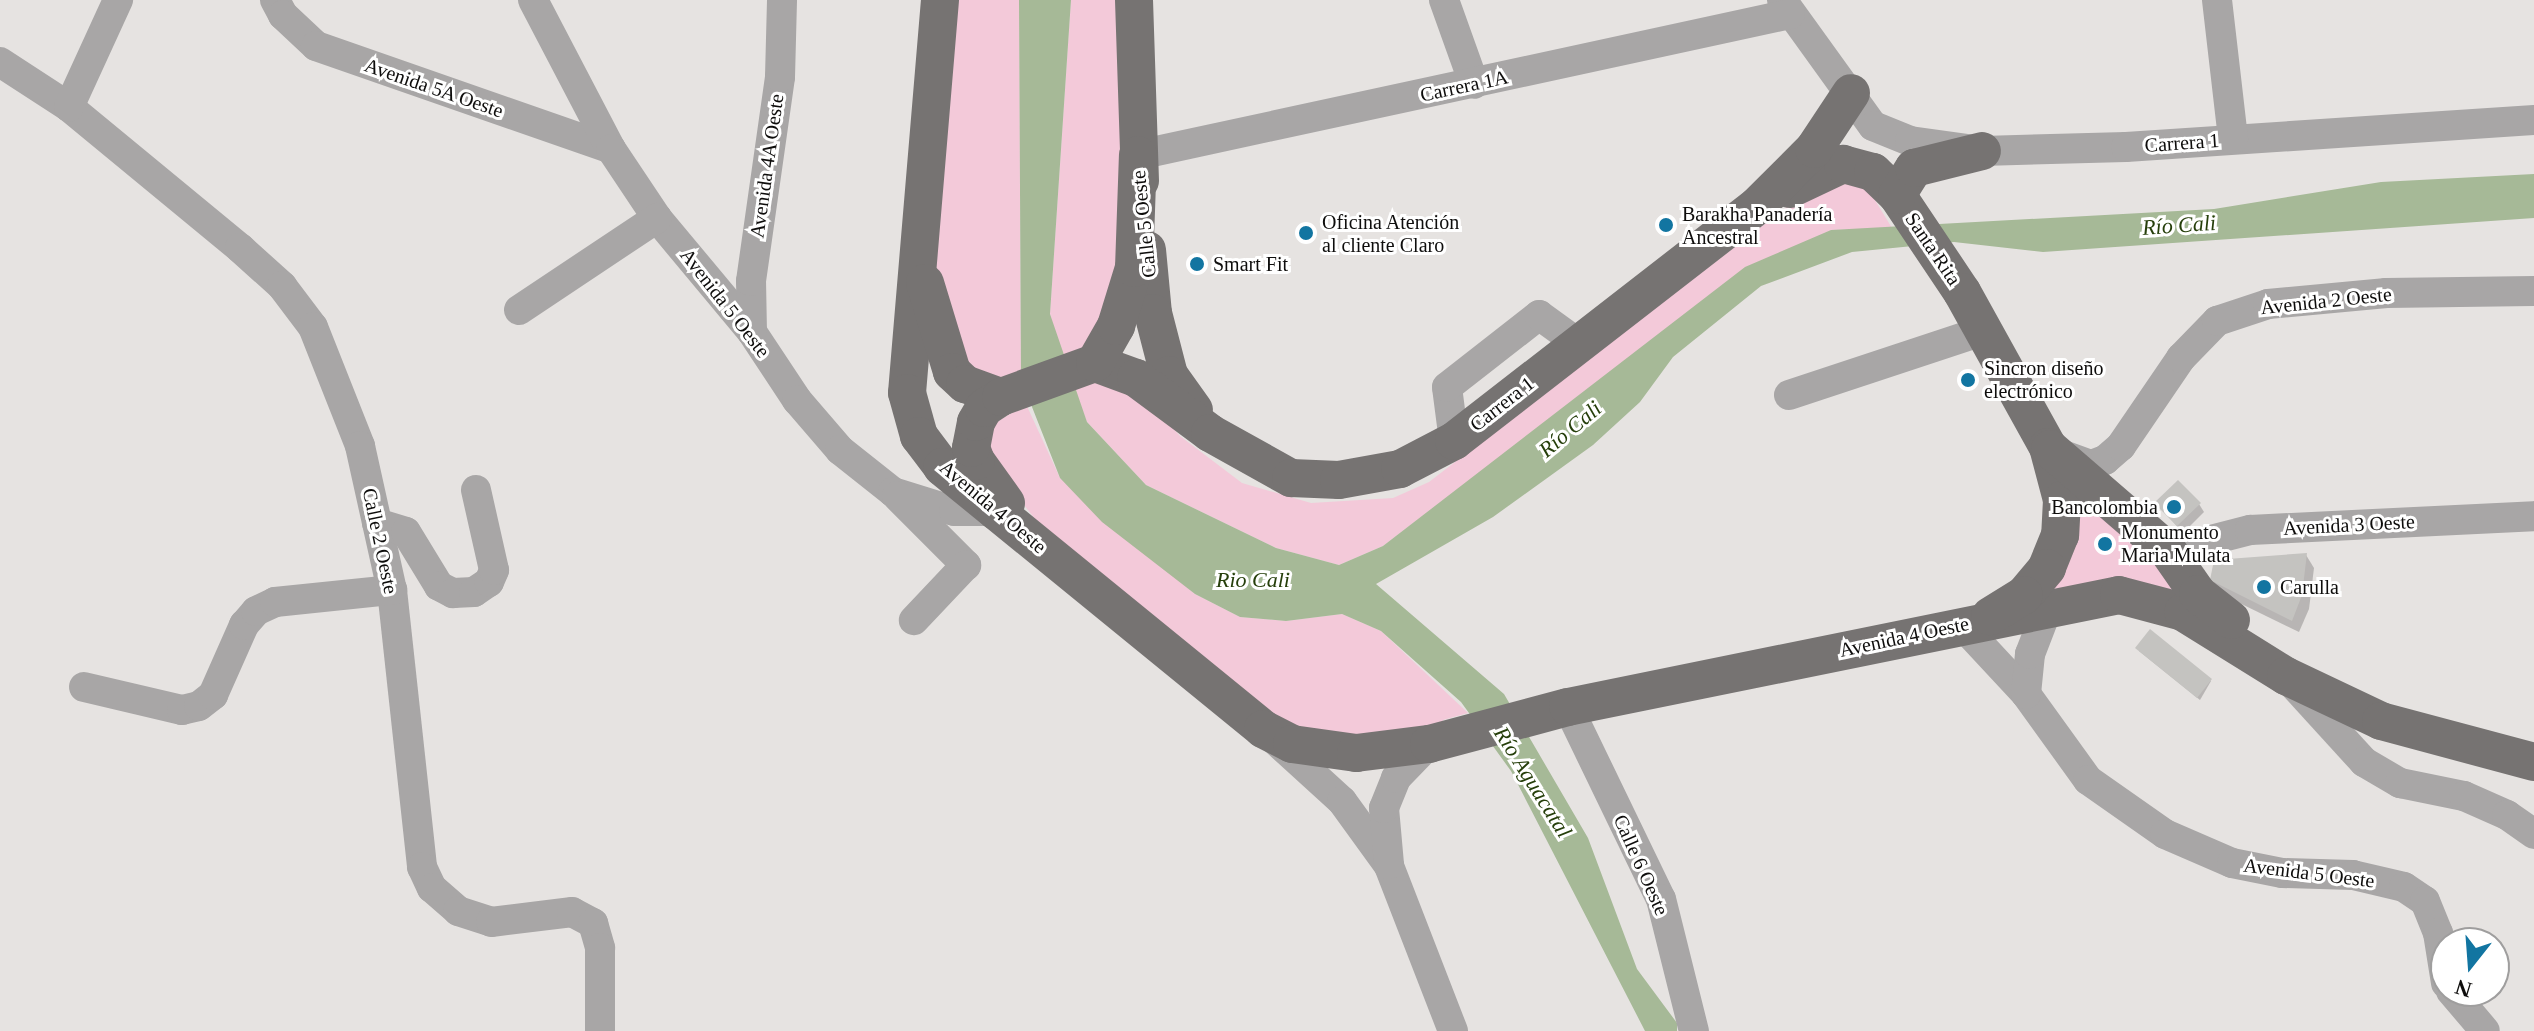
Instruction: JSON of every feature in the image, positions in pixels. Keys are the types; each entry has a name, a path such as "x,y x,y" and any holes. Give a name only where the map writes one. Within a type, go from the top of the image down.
{"main road":[{"name":"Avenida 4 Oeste","path":"940,0 907,393 919,436 942,467 1263,729 1292,744 1356,753 1439,741 1554,710 1961,624 2119,595 2183,612 2286,676 2358,711 2420,734 2534,762"},
{"name":"Calle 5 Oeste","path":"1134,0 1138,155 1153,313 1169,375 1210,433"},
{"path":"1757,206 1814,149 1851,93"},
{"path":"1900,200 1914,168 1982,151"},
{"path":"1039,546 983,473 971,448 976,422 984,408 1007,396 1088,367 1116,326 1134,268 1138,155"},
{"name":"Santa Rita","path":"1757,206 1812,174 1843,164 1873,172 1900,200 1962,292 2048,447"},
{"name":"Carrera 1","path":"1088,367 1136,378 1210,433 1291,478 1339,480 1400,469 1454,441 1757,206"},
{"path":"920,265 952,372 965,384 1007,396"},
{"name":"Avenida 4 Oeste","path":"2048,447 2168,551 2198,594 2266,649 2358,711"},
{"path":"1961,624 1995,615 2024,595 2047,568 2060,535 2062,500 2048,447"},
{"path":"2119,595 2168,551"}],"street":[{"path":"69,107 118,0"},
{"name":"Avenida 5A Oeste","path":"275,0 283,15 316,46 611,149"},
{"name":"Avenida 5 Oeste","path":"533,0 611,149 657,218 752,332 797,400 840,450 893,492 954,511 996,511"},
{"name":"Avenida 4A Oeste","path":"752,332 751,281 780,77 782,0"},
{"path":"1444,0 1474,84"},
{"path":"2217,0 2233,139"},
{"name":"Carrera 1A","path":"1138,155 1474,84 1786,7"},
{"name":"Carrera 1","path":"1786,7 1873,126 1888,135 1982,151 2534,120"},
{"name":"Calle 2 Oeste","path":"0,62 69,107 240,248 282,286 313,327 360,446 392,590 422,867 432,888 458,911 480,919 515,921 572,912 593,923 600,948 600,1031"},
{"path":"519,310 657,218"},
{"name":"Avenida 2 Oeste","path":"2048,447 2074,462 2091,465 2105,460 2121,446 2181,358 2217,321 2268,304 2386,293 2534,291"},
{"path":"1789,395 1982,331"},
{"path":"377,523 406,532 439,586 453,593 474,592 489,582 494,570 476,490"},
{"path":"893,492 966,565 914,620"},
{"name":"Avenida 3 Oeste","path":"2168,551 2250,530 2534,516"},
{"path":"84,687 182,710 199,706 213,695 244,625 256,611 275,602 392,590"},
{"path":"2026,694 2030,654 2047,610"},
{"name":"Avenida 5 Oeste","path":"1961,624 2026,694 2088,780 2165,834 2232,863 2282,873 2353,875 2404,887 2425,901 2432,927"},
{"path":"2286,676 2364,762 2400,783 2464,796 2507,815 2534,834"},
{"name":"Calle 6 Oeste","path":"1554,710 1661,899 1694,1031"},
{"name":"Avenida 4 Oeste","path":"1263,729 1342,801 1389,866 1453,1031"},
{"name":"Avenida 4 Oeste","path":"1389,866 1384,808 1396,778 1439,741"},
{"path":"2461,1007 2485,1031"}],"shaded area":[{"path":"955,0 1019,0 1021,379 1008,385 959,367 935,262"},
{"path":"1071,0 1119,0 1120,262 1090,355 1064,363 1050,314"},
{"path":"1838,180 1867,187 1892,228 1831,230 1555,416 1383,546 1339,565 1276,548 1146,485 1087,422 1073,386 1084,380 1144,396 1180,436 1242,483 1311,503 1393,498 1429,482 1814,186"},
{"path":"1026,404 1060,478 1195,594 1240,617 1286,621 1342,614 1381,631 1468,713 1443,720 1443,725 1353,737 1297,729 1275,718 1046,533 995,468 987,428"},
{"path":"2057,475 2168,551 2183,612 2024,595"}],"water":[{"name":"Rio Cali","path":"1019,0 1071,0 1050,314 1087,422 1146,485 1276,548 1339,565 1383,546 1745,267 1831,230 2214,209 2381,182 2534,174 2534,218 2043,252 1954,242 1852,252 1761,286 1673,357 1640,402 1593,445 1493,517 1376,584 1504,694 1588,838 1637,969 1677,1023 1677,1031 1645,1031 1511,771 1461,702 1381,631 1342,614 1286,621 1240,617 1195,594 1102,522 1060,478 1021,379"}],"building":[{"path":"2178,480 2201,503 2177,526 2154,503"},
{"name":"Carulla","path":"2307,553 2302,595 2292,621 2210,580 2214,560"},
{"path":"2150,629 2212,679 2197,698 2135,648"}],"place":[{"name":"Barakha Panadería Ancestral","path":"1666,225"},
{"name":"Oficina Atención al cliente Claro","path":"1306,233"},
{"name":"Smart Fit","path":"1197,264"},
{"name":"Sincron diseño electrónico","path":"1968,380"},
{"name":"Bancolombia","path":"2174,507"},
{"name":"Monumento Maria Mulata","path":"2105,544"},
{"name":"Carulla","path":"2264,587"}],"water label":[{"name":"Río Cali","path":"2179,225"},
{"name":"Río Cali","path":"1570,429"},
{"name":"Río Aguacatal","path":"1533,782"}]}
